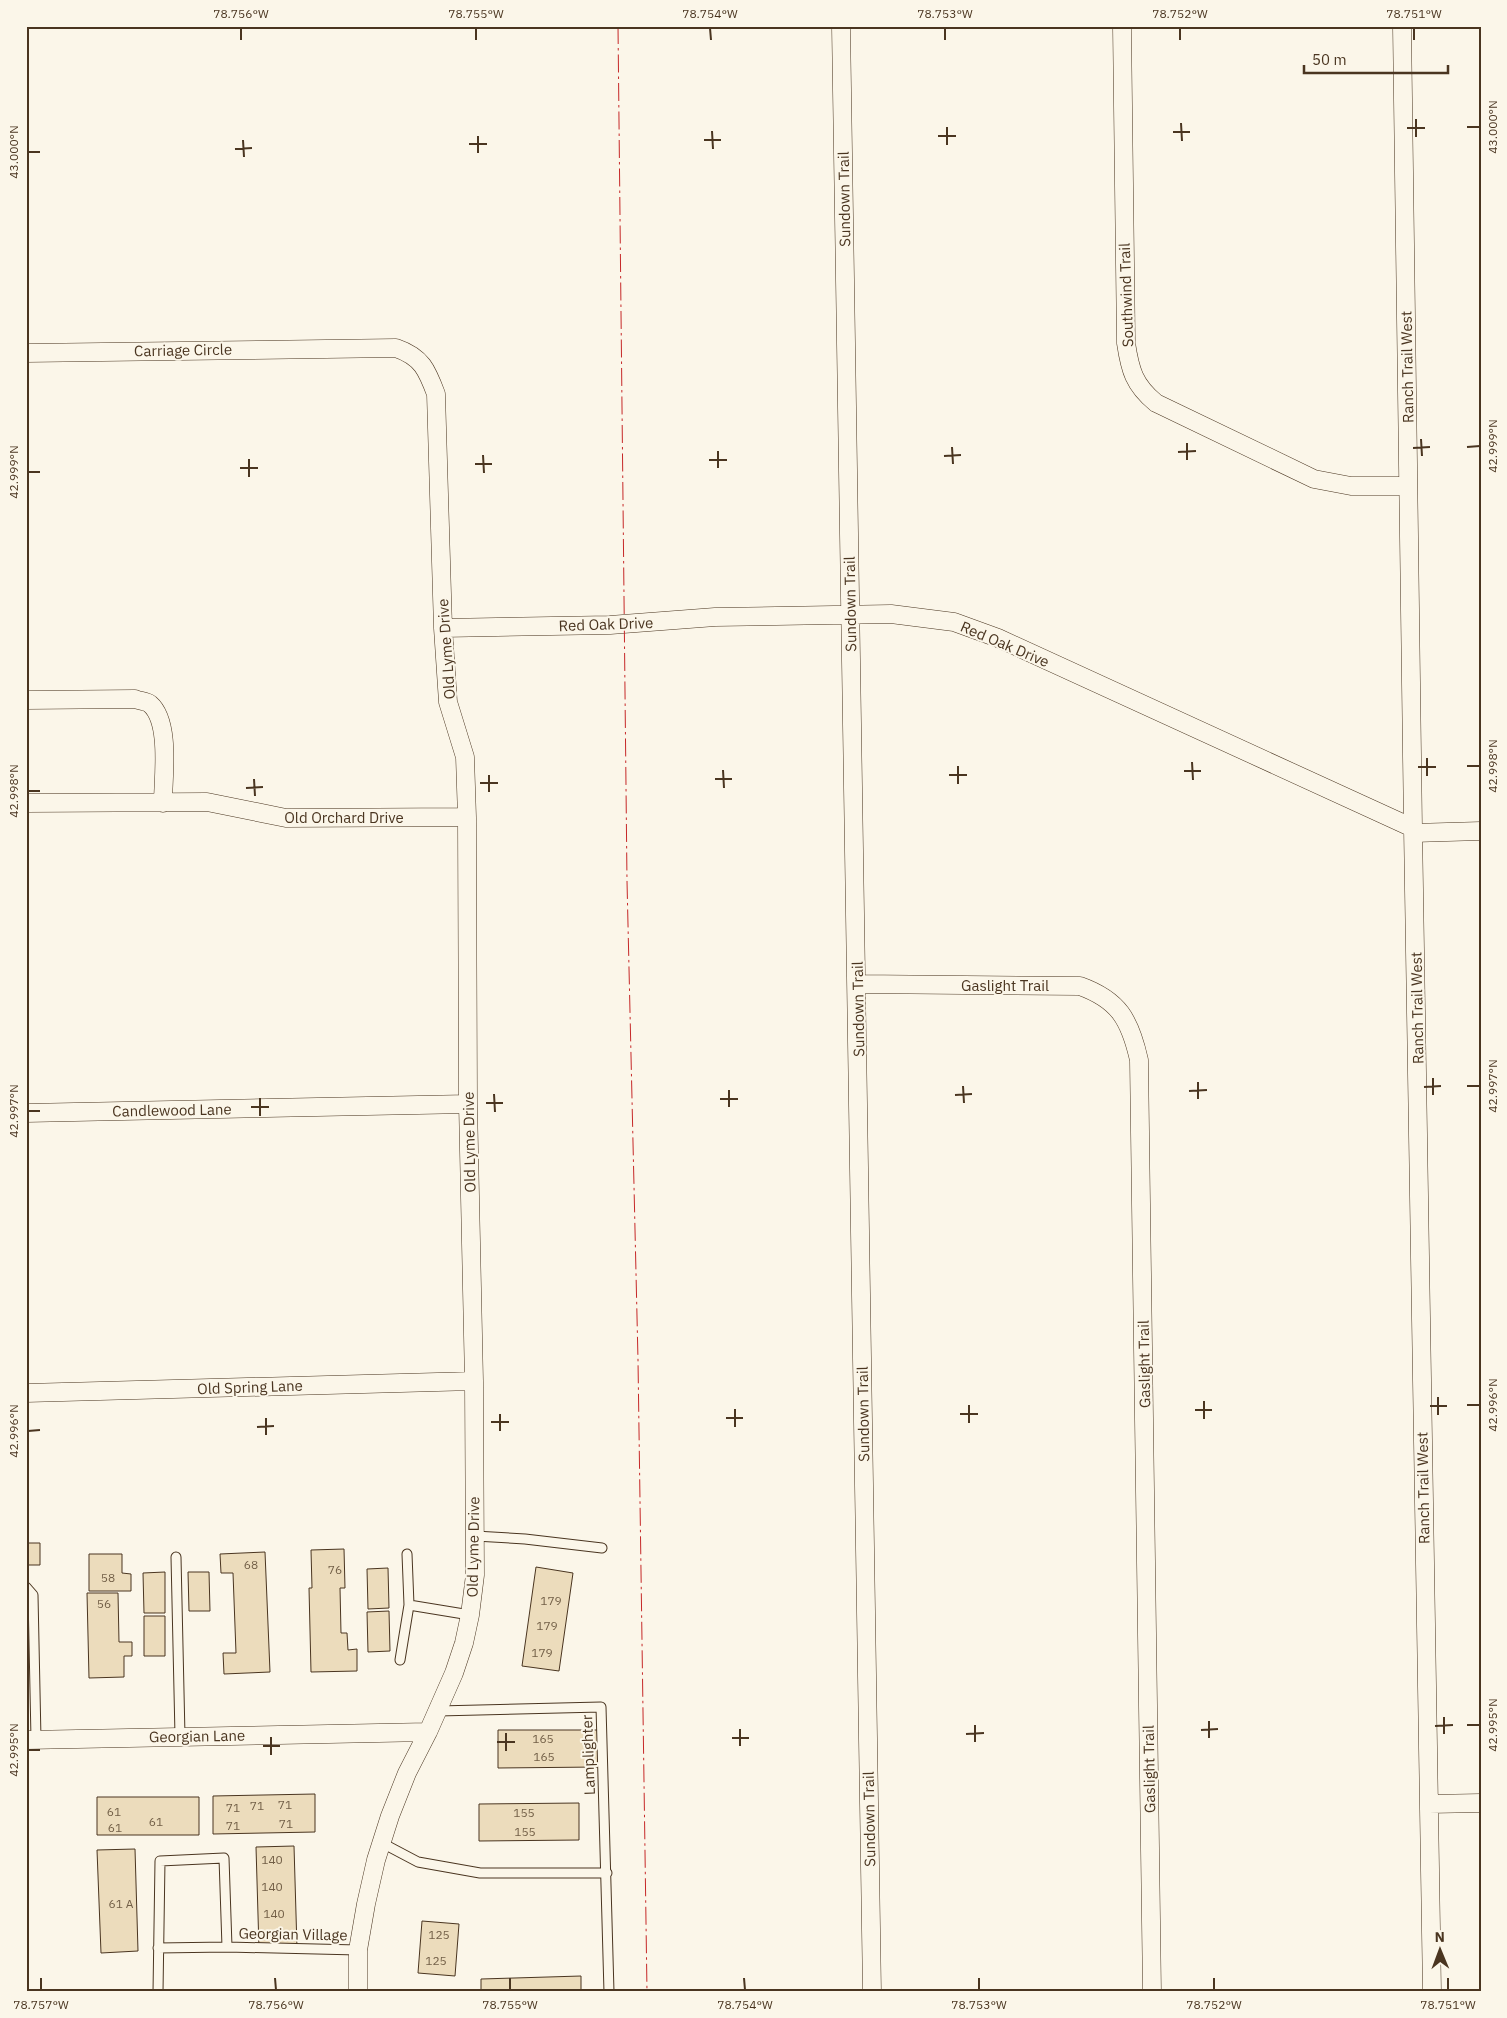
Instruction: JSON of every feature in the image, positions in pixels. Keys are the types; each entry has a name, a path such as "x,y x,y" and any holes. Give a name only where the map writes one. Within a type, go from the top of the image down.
{"street":[{"name":"Sundown Trail","path":"841,26 872,1992"},
{"name":"Southwind Trail","path":"1122,26 1126,343 1135,381 1144,394 1156,403 1314,479 1351,486 1408,486"},
{"name":"Ranch Trail West","path":"1402,26 1432,1992"},
{"name":"Carriage Circle","path":"26,353 340,348"},
{"name":"Old Lyme Drive","path":"340,348 396,348 408,352 420,361 428,374 436,394 443,628 448,702 465,757 468,1104 474,1381 475,1575 470,1615 464,1644 448,1688 407,1773 382,1843 366,1904 358,1950 358,1992"},
{"name":"Red Oak Drive","path":"443,628 610,625 715,617 892,614 954,622 998,638 1413,831 1481,831"},
{"path":"26,700 135,699 149,704 157,715 164,731 163,803"},
{"name":"Old Orchard Drive","path":"26,803 207,802 286,818 467,817"},
{"name":"Gaslight Trail","path":"857,984 1080,986 1098,993 1113,1004 1125,1019 1134,1039 1140,1060 1152,1992"},
{"name":"Candlewood Lane","path":"26,1113 468,1104"},
{"name":"Old Spring Lane","path":"26,1392 474,1381"},
{"name":"Georgian Lane","path":"31,1740 428,1732"},
{"path":"1429,1804 1481,1804"}],"lane":[{"path":"475,1536 526,1538 602,1548"},
{"path":"400,1660 409,1606 407,1554"},
{"path":"176,1557 180,1736"},
{"path":"26,1587 33,1595 31,1740"},
{"path":"409,1606 470,1615"},
{"name":"Lamplighter","path":"438,1711 601,1707 609,1992"},
{"path":"382,1843 418,1862 480,1873 607,1873"},
{"name":"Georgian Village","path":"158,1992 160,1861 224,1858 227,1947"},
{"name":"Georgian Village","path":"158,1948 227,1947 358,1950"}],"building":[{"path":"26,1543 40,1543 40,1565 26,1565"},
{"path":"344,1549 345,1588 340,1588 341,1633 347,1633 348,1650 357,1649 357,1671 311,1672 309,1588 312,1588 311,1550"},
{"path":"265,1552 270,1672 224,1674 223,1653 236,1653 233,1573 221,1573 220,1554"},
{"path":"89,1554 122,1554 122,1573 131,1574 131,1591 89,1591"},
{"path":"536,1567 573,1573 559,1671 522,1666"},
{"path":"388,1568 389,1608 368,1609 367,1569"},
{"path":"165,1572 165,1613 144,1613 143,1573"},
{"path":"188,1572 209,1572 210,1611 189,1611"},
{"path":"87,1593 118,1593 119,1642 132,1642 132,1656 124,1656 124,1677 89,1678"},
{"path":"389,1611 390,1651 368,1652 367,1612"},
{"path":"144,1616 165,1616 165,1656 144,1656"},
{"path":"498,1730 598,1730 598,1767 498,1768"},
{"path":"315,1794 315,1832 213,1834 213,1796"},
{"path":"97,1797 199,1797 199,1835 97,1835"},
{"path":"579,1803 579,1840 479,1841 479,1804"},
{"path":"294,1846 297,1948 259,1949 256,1847"},
{"path":"135,1849 138,1951 101,1953 97,1850"},
{"path":"422,1921 459,1924 455,1976 418,1973"},
{"path":"581,1976 581,1992 481,1992 481,1979"}],"power":[{"path":"618,26 627,881 638,1360 647,1992"}]}
